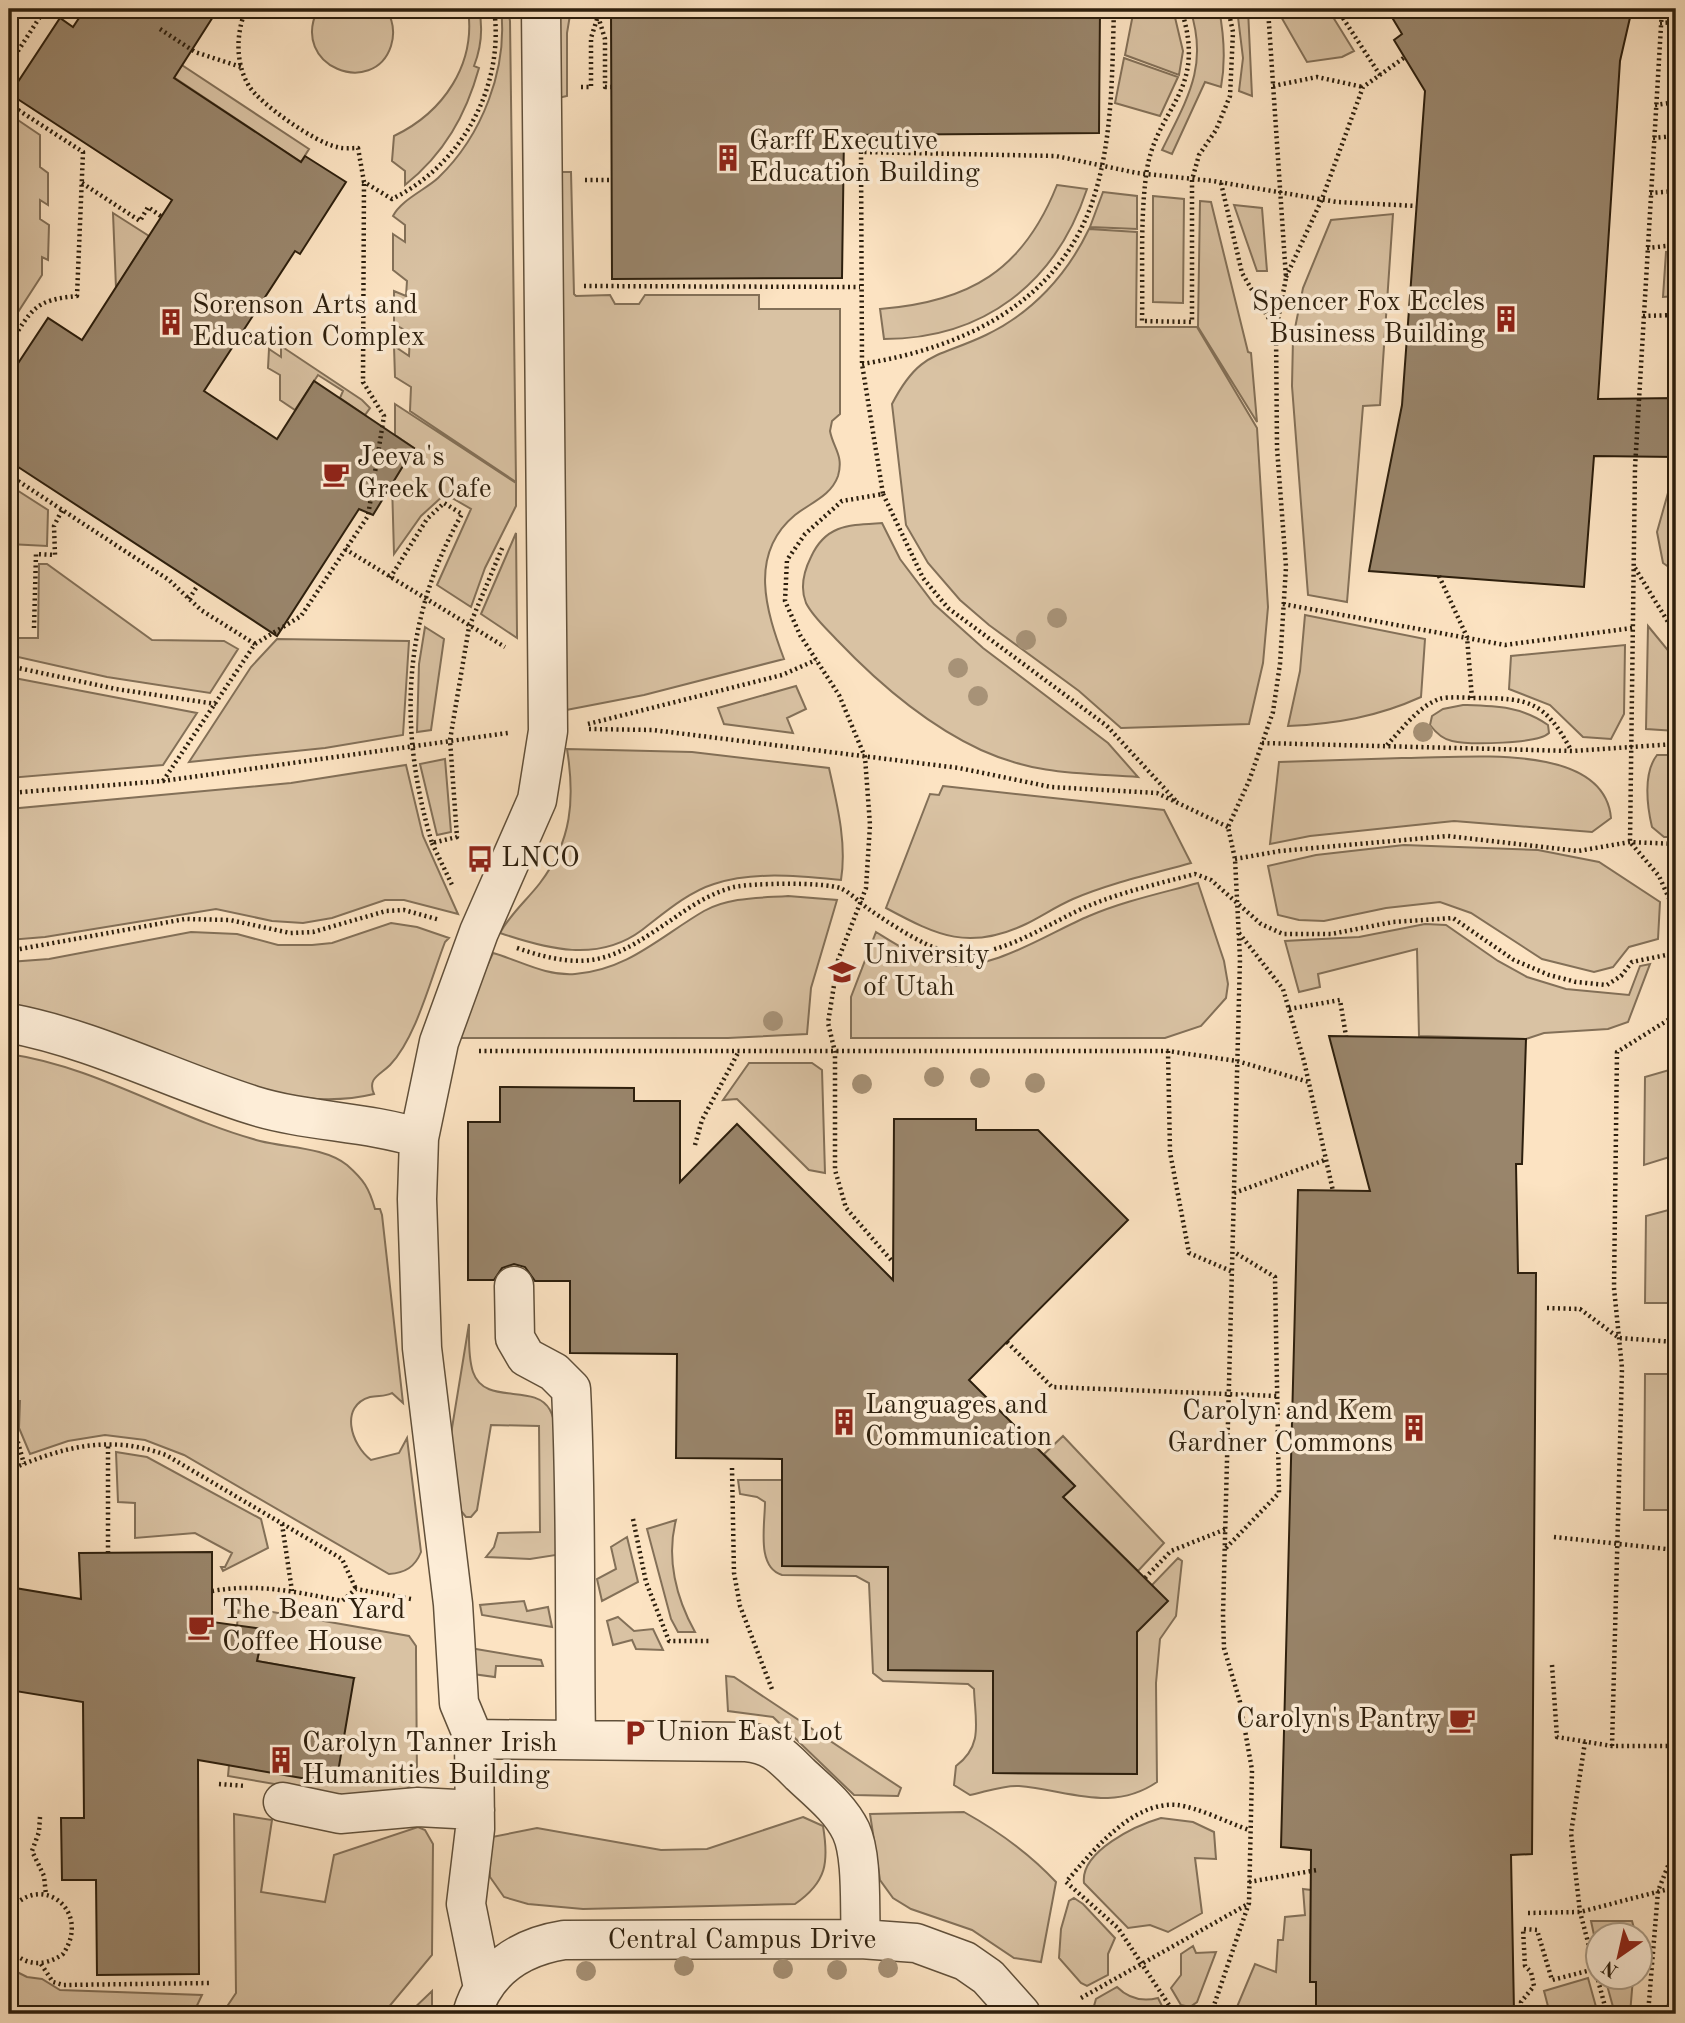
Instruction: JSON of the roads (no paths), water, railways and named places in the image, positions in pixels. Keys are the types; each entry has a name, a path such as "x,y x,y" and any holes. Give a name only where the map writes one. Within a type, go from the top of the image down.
{"street":[{"path":"478,2001 466,1904 475,1810 474,1739 459,1703 453,1604 422,1348 417,1199 419,1138 439,1042 479,932 537,800 548,731 541,9"},
{"path":"9,1024 83,1042 254,1105 327,1120 382,1126 419,1138"},
{"path":"514,1286 515,1338 526,1357 554,1372 571,1389 575,1465 573,1558 576,1740"},
{"path":"474,1739 746,1742 763,1744 777,1751 838,1811 851,1832 856,1852 860,1939"},
{"path":"283,1802 340,1814 418,1807 475,1810"},
{"name":"Central Campus Drive","path":"478,2001 500,1967 519,1952 541,1943 564,1940 860,1939 916,1943 965,1961 988,1977 1021,2014"}],"place":[{"name":"Garff Executive Education Building","path":"728,158"},
{"name":"Spencer Fox Eccles Business Building","path":"1506,319"},
{"name":"Sorenson Arts and Education Complex","path":"171,322"},
{"name":"Jeeva's Greek Cafe","path":"336,474"},
{"name":"LNCO","path":"480,859"},
{"name":"University of Utah","path":"842,972"},
{"name":"Languages and Communication","path":"844,1422"},
{"name":"Carolyn and Kem Gardner Commons","path":"1414,1428"},
{"name":"The Bean Yard Coffee House","path":"201,1627"},
{"name":"Carolyn's Pantry","path":"1462,1720"},
{"name":"Union East Lot","path":"635,1733"},
{"name":"Carolyn Tanner Irish Humanities Building","path":"281,1760"}]}
